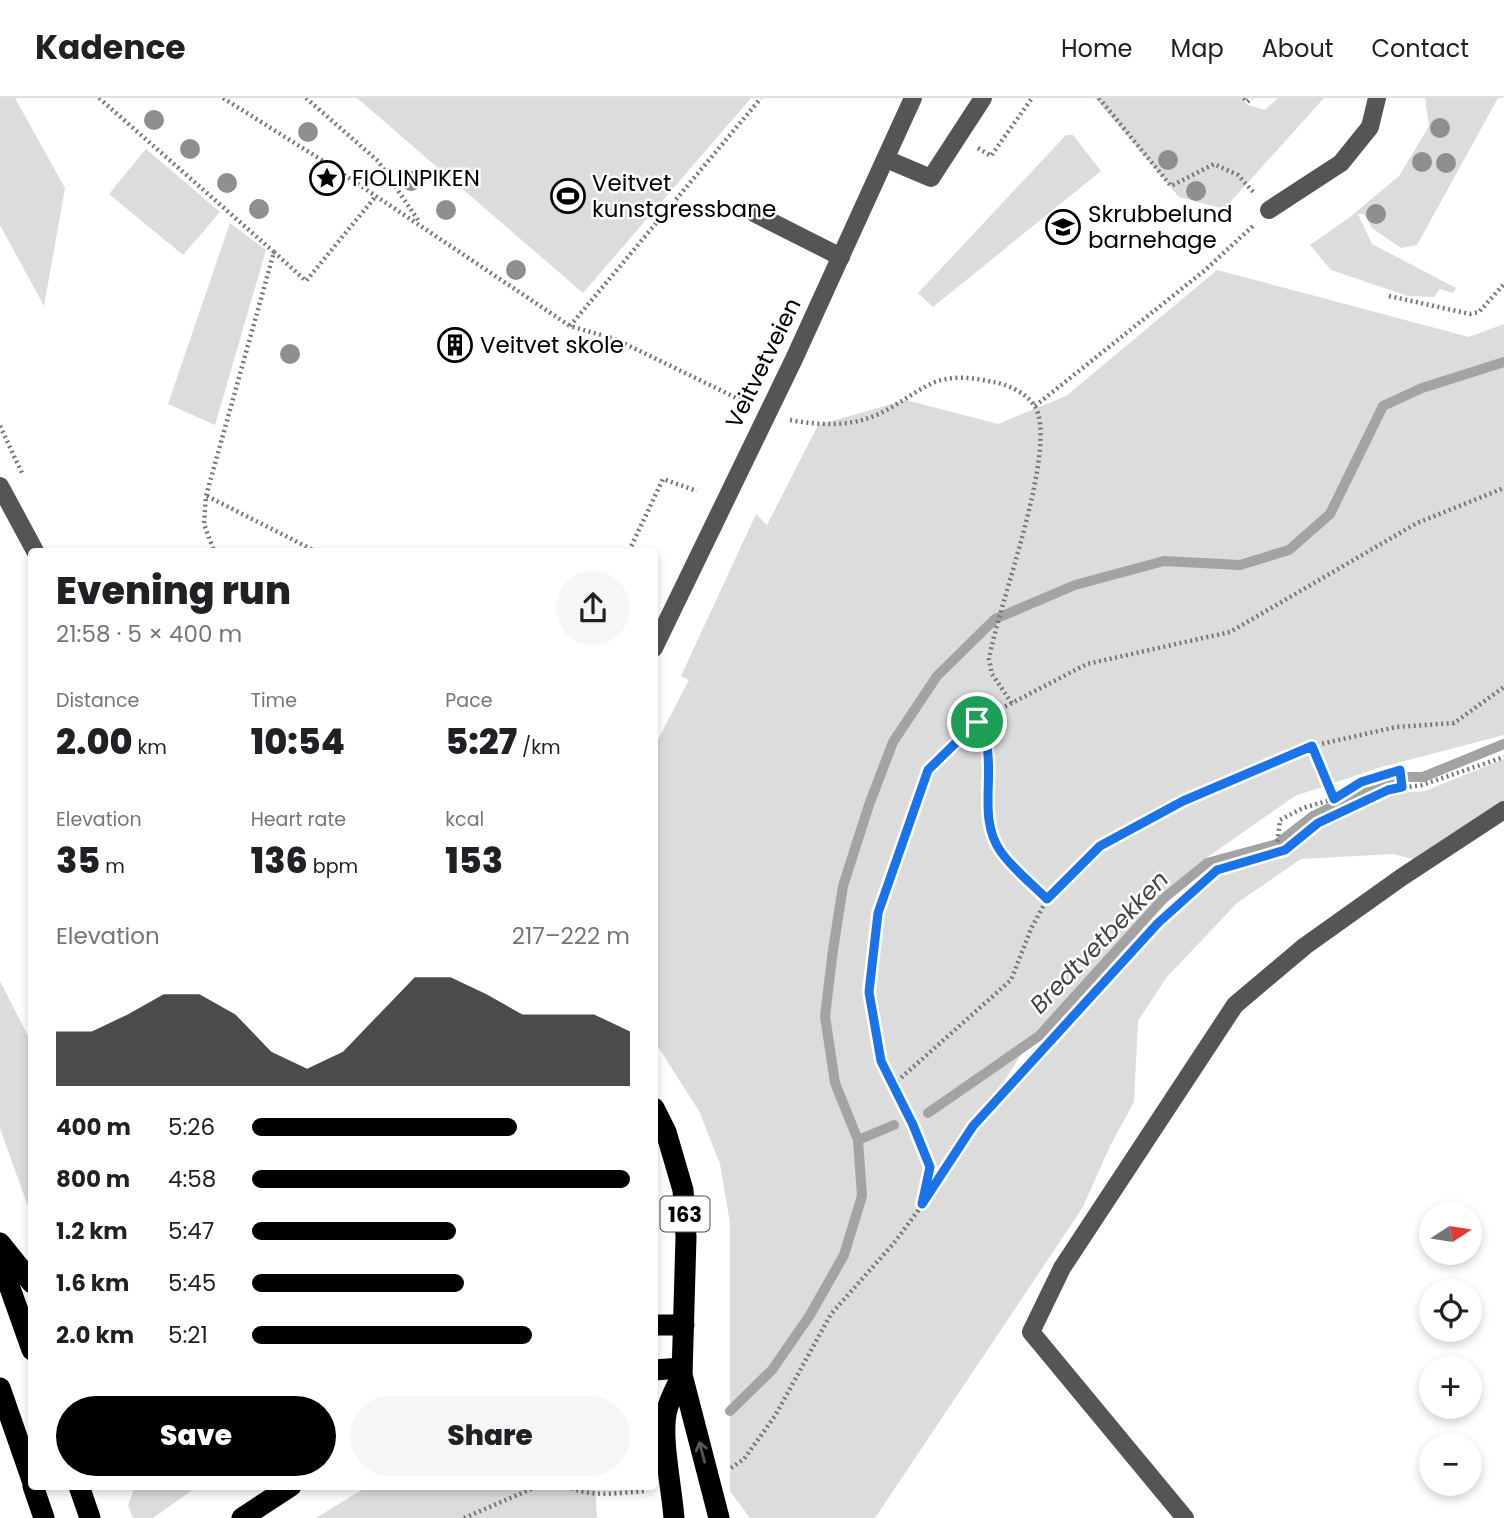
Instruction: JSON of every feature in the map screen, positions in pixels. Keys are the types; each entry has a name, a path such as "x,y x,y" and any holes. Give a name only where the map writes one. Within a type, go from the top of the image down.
{"highway":[{"name":"163","path":"658,1116 666,1132 683,1189 686,1237 682,1371 719,1518"},
{"path":"0,1243 28,1278"},
{"path":"0,1260 28,1339"},
{"path":"658,1325 684,1325"},
{"path":"658,1370 682,1371"},
{"name":"163","path":"674,1518 664,1437 667,1410 682,1371"},
{"path":"0,1388 28,1470"},
{"path":"35,1490 44,1518"},
{"path":"80,1490 90,1518"},
{"path":"242,1518 285,1490"}],"street":[{"name":"Veitvetveien","path":"658,640 841,257 913,98"},
{"path":"886,159 930,178 983,98"},
{"path":"1269,210 1340,163 1370,127 1377,98"},
{"path":"754,213 841,257"},
{"path":"0,486 32,548"},
{"path":"1185,1518 1031,1332 1062,1268 1235,1005 1337,923 1504,810"}],"path":[{"path":"99,98 306,281 376,196"},
{"path":"223,98 376,196 570,326 615,339 740,398 765,415 835,425 874,416 937,381 970,377 1003,384 1035,406 1040,419 1041,441 1037,477 989,660 992,674 1013,705"},
{"path":"306,98 378,161 422,227"},
{"path":"570,326 761,98"},
{"path":"959,135 991,156 1032,98"},
{"path":"1035,406 1204,271 1269,210 1238,175 1214,164 1171,186 1099,98"},
{"path":"1244,98 1247,102 1252,98"},
{"path":"213,548 204,524 206,496 274,252"},
{"path":"1389,296 1470,314 1479,312 1504,284"},
{"path":"630,548 663,479 697,491"},
{"path":"922,1204 930,1167 881,1061 869,992 878,913 928,770 977,722 1087,664 1230,632 1417,523 1482,494 1504,488"},
{"path":"206,496 309,548"},
{"path":"893,1085 1011,979 1031,929 1047,899 1100,846 1183,801 1312,746 1396,727 1454,723 1504,687"},
{"path":"977,722 988,737 987,808 1000,851 1047,899"},
{"path":"1312,746 1334,799"},
{"path":"724,1472 744,1459 760,1439 831,1314 894,1244 973,1126 1158,923 1217,870 1285,850 1318,823 1388,790 1422,785 1504,757"},
{"path":"1285,850 1277,844 1280,820 1303,808 1334,799 1361,782 1400,770 1402,787"},
{"path":"464,1518 529,1490"},
{"path":"576,1490 600,1494 649,1490"}],"shaded area":[{"path":"0,98 15,98 65,188 44,306 0,225"},
{"name":"Veitvet kunstgressbane","path":"357,98 751,98 583,293"},
{"path":"1095,98 1242,98 1248,105 1265,110 1278,98 1324,98 1224,209 1179,197"},
{"path":"1425,98 1498,98 1417,245 1401,248 1372,228 1364,214 1358,214 1372,244 1456,288 1453,293 1440,289 1434,297 1408,296 1331,270 1310,245 1350,217 1399,176 1429,126"},
{"path":"1066,135 1073,135 1101,171 933,307 918,293"},
{"path":"146,149 220,212 183,255 109,194"},
{"path":"230,223 266,250 215,425 168,404"},
{"path":"1217,270 1469,337 1504,324 1504,735 1378,768 1295,796 1196,865 1035,1033 992,1100 1068,1025 1162,924 1218,875 1256,861 1280,856 1320,826 1389,794 1425,791 1504,759 1504,802 1415,860 1394,854 1301,859 1237,903 1166,978 1138,1021 1134,1102 1110,1146 1083,1207 875,1518 750,1518 730,1491 730,1223 720,1164 699,1111 658,1047 658,739 689,680 681,676 756,514 767,525 818,425 906,400 998,424 1066,396"},
{"path":"0,981 28,1036 28,1207 0,1128"},
{"path":"134,1490 192,1490 153,1518 133,1518 128,1505"},
{"path":"362,1490 595,1490 597,1518 316,1518"}],"waterway":[{"path":"730,1411 772,1370 810,1315 844,1255 862,1196 858,1140 835,1083 825,1016 833,950 843,886 869,805 893,742 937,676 995,619 1075,585 1164,561 1240,565 1289,550 1330,514 1383,406 1422,388 1504,362"},
{"name":"Bredtvetbekken","path":"928,1113 1039,1036 1163,899 1207,863 1277,844 1313,816 1357,795 1402,777 1423,777 1504,744"},
{"name":"Bredtvetbekken","path":"858,1140 894,1125"}],"place":[{"name":"FIOLINPIKEN","path":"327,178"},
{"name":"Veitvet kunstgressbane","path":"568,196"},
{"name":"Skrubbelund barnehage","path":"1063,227"},
{"name":"Veitvet skole","path":"455,345"}],"route":[{"path":"977,722 988,737 987,808 1000,851 1047,899 1100,846 1183,801 1312,746 1334,799 1361,782 1400,770 1402,787 1388,790 1318,823 1285,850 1268,856 1252,857 1217,870 1158,923 973,1126 922,1204 930,1167 913,1125 881,1061 869,992 878,913 928,770 977,722"}]}
